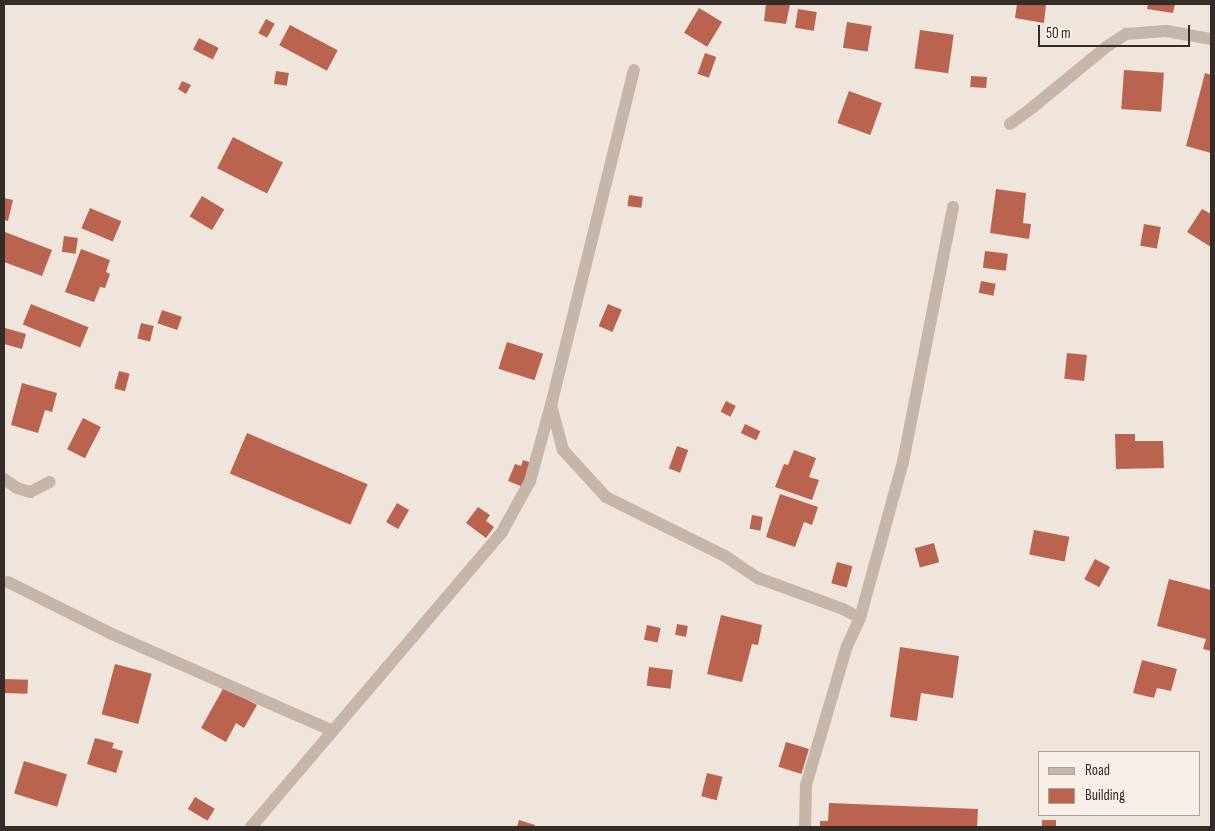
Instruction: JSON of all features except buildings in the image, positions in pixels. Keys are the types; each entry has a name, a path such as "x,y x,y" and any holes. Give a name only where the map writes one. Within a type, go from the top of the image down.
{"street":[{"path":"1010,124 1106,47 1126,34 1166,31 1211,39"},
{"path":"251,827 331,730 502,532 530,481 551,405 634,70"},
{"path":"804,827 806,785 847,646 860,618 903,462 953,207"},
{"path":"551,405 563,450 606,497 725,556 758,578 843,609 860,618"},
{"path":"4,479 17,488 30,492 50,482"},
{"path":"8,582 112,634 331,730"}]}
